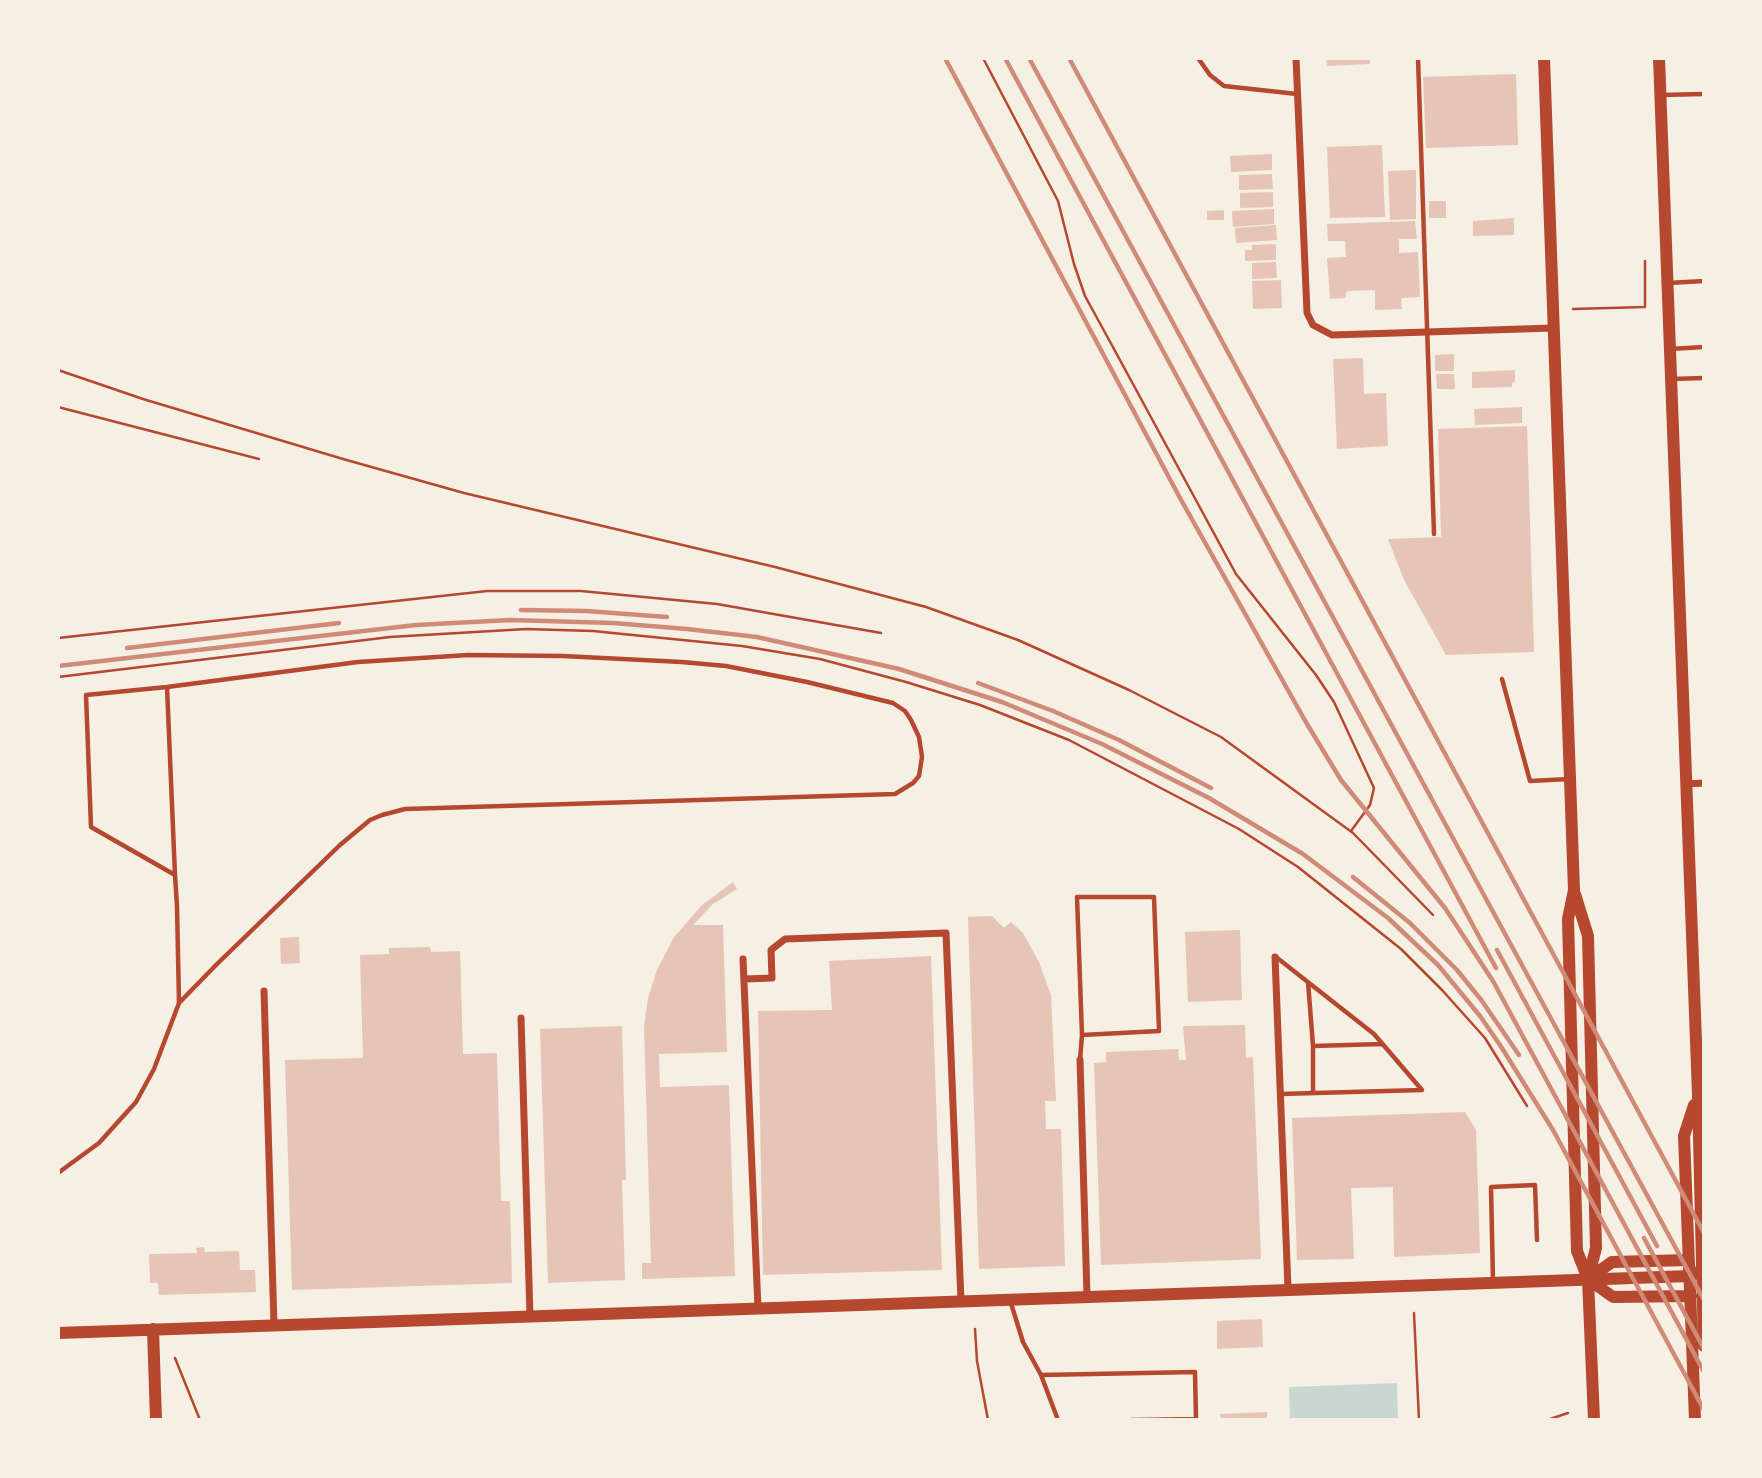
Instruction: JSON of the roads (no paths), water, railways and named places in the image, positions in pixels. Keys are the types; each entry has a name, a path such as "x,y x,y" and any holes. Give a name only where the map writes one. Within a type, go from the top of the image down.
{"main road":[{"path":"1544,58 1574,890 1568,919 1577,1251 1588,1279 1613,1297 1691,1296"},
{"path":"1659,58 1702,1155 1704,1346"},
{"path":"1574,890 1588,936 1596,1248 1588,1279 1594,1420"},
{"path":"1698,1094 1704,1111"},
{"path":"1695,1420 1684,1136 1698,1094"},
{"path":"1588,1279 1612,1262 1689,1260"},
{"path":"58,1333 1690,1276 1703,1269"},
{"path":"1690,1276 1703,1283"},
{"path":"153,1329 156,1420"}],"street":[{"path":"1296,58 1307,313 1313,325 1332,335 1554,328"},
{"path":"1686,784 1704,783"},
{"path":"744,979 772,978 771,950 785,939 946,933 961,1301"},
{"path":"1275,957 1287,1289"},
{"path":"743,959 758,1308"},
{"path":"264,991 274,1325"},
{"path":"521,1017 530,1316"},
{"path":"1080,1060 1087,1296"}],"lane":[{"path":"1198,58 1210,75 1224,86 1297,94"},
{"path":"1418,58 1434,534"},
{"path":"1660,95 1704,94"},
{"path":"1667,283 1704,281"},
{"path":"1670,349 1704,347"},
{"path":"1671,379 1704,378"},
{"path":"175,875 92,827 86,695 358,662 468,654 563,656 726,666 807,682 892,703 905,711 919,737 922,757 919,776 914,783 895,794 405,809 382,814 370,820 340,845 179,1003"},
{"path":"1502,680 1530,781 1570,779"},
{"path":"58,1174 99,1143 136,1102 159,1060 179,1003 167,687"},
{"path":"1080,1060 1082,1035 1077,897 1154,897 1159,1031 1082,1035"},
{"path":"1275,957 1374,1034 1422,1090 1280,1094"},
{"path":"1308,982 1313,1046 1313,1093"},
{"path":"1313,1046 1383,1044"},
{"path":"1493,1282 1491,1187 1535,1185 1537,1240"},
{"path":"1010,1299 1023,1342 1041,1375 1058,1420"},
{"path":"1041,1375 1195,1372 1196,1419 1131,1420"}],"railway":[{"path":"945,58 1180,498 1307,724 1341,780 1445,908 1493,981 1704,1372"},
{"path":"1005,58 1496,968"},
{"path":"1029,58 1704,1300"},
{"path":"1069,58 1704,1233"},
{"path":"521,610 586,611 667,617"},
{"path":"58,666 416,625 510,620 613,623 757,637 899,669 1002,702 1102,744 1209,798 1303,854 1388,918 1438,965 1480,1016 1553,1130 1704,1410"},
{"path":"127,648 339,623"},
{"path":"978,683 1053,711 1119,740 1211,788"},
{"path":"1353,877 1410,923 1457,970 1519,1055"},
{"path":"1497,950 1657,1246"},
{"path":"1644,1238 1704,1349"}]}
